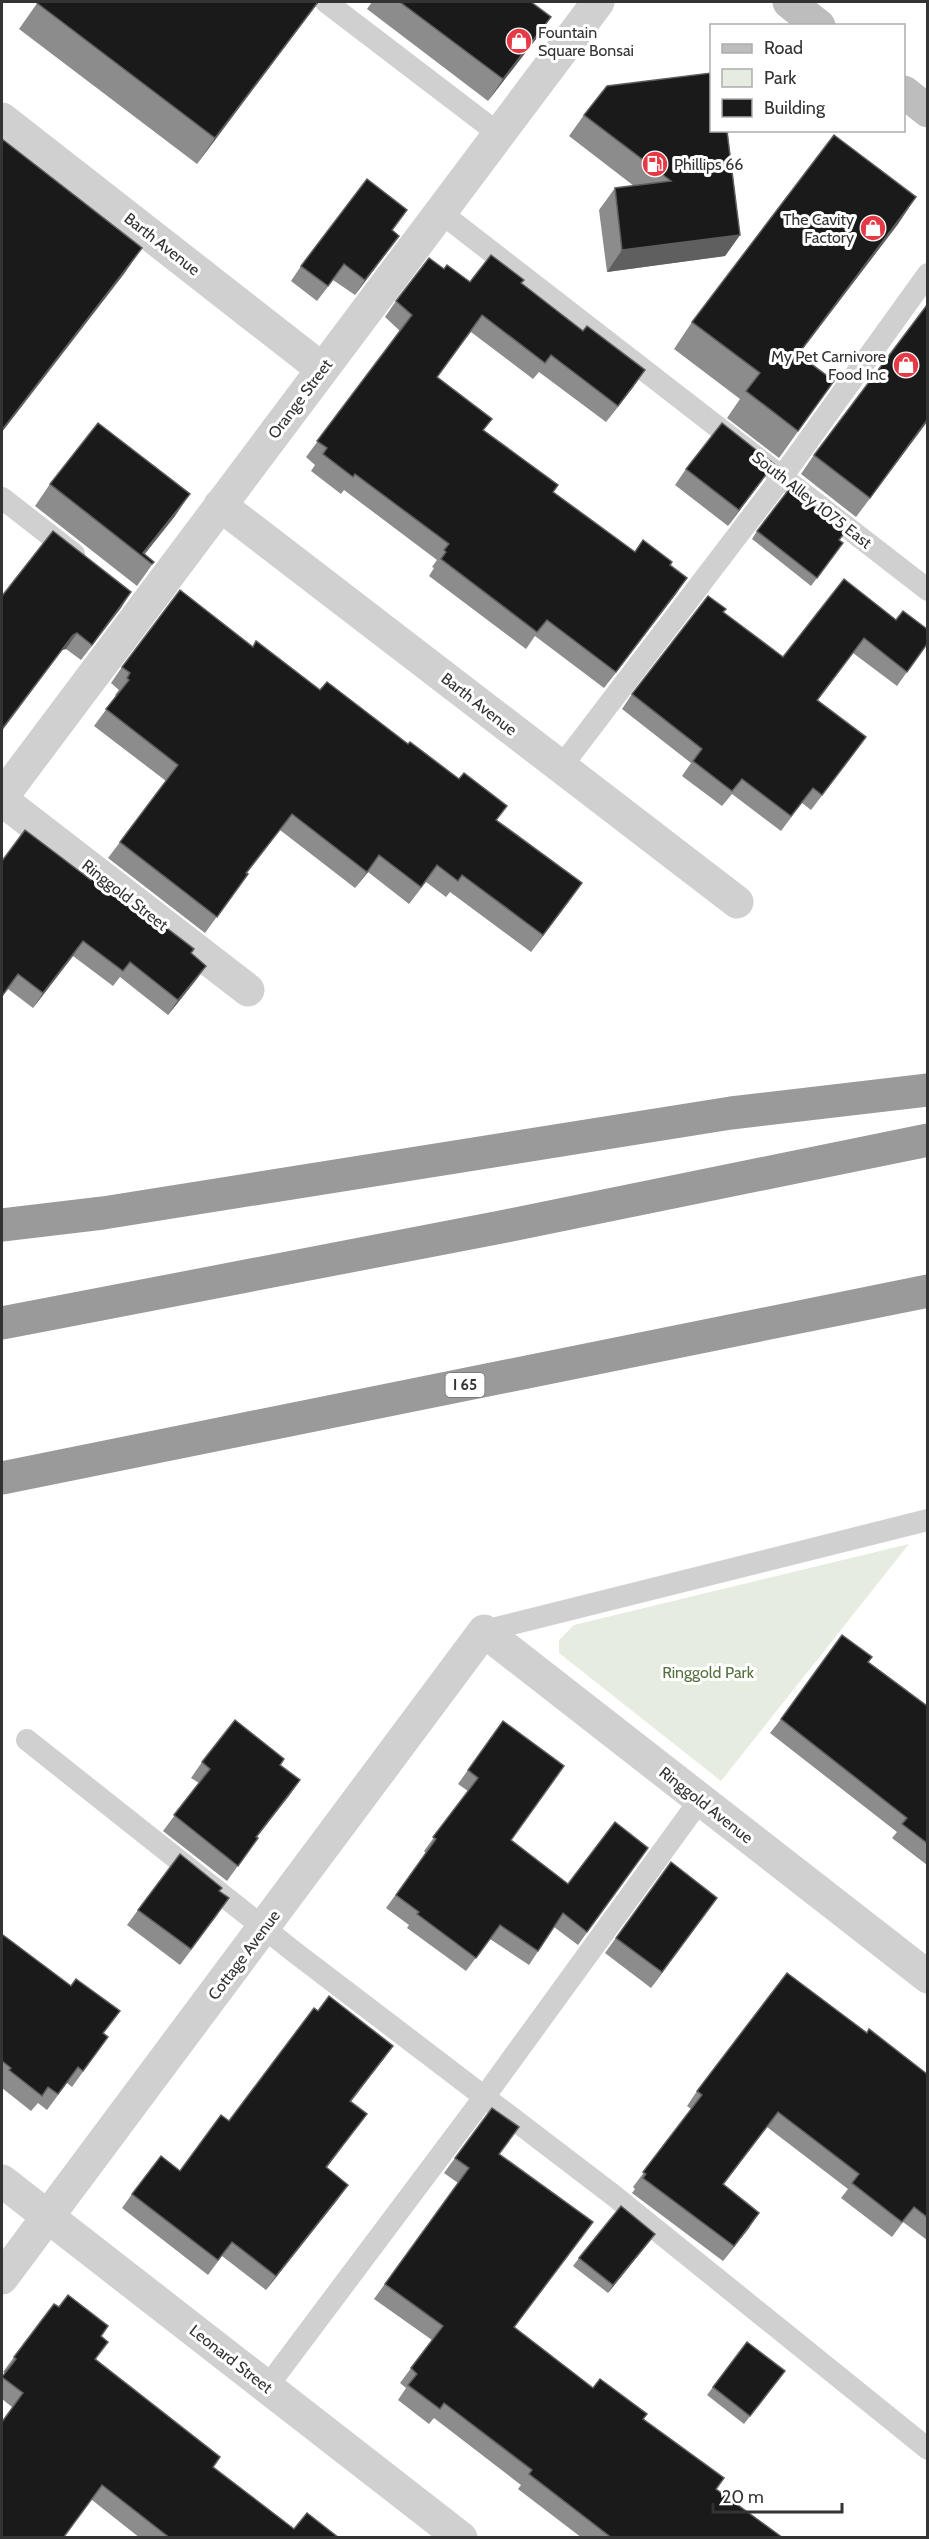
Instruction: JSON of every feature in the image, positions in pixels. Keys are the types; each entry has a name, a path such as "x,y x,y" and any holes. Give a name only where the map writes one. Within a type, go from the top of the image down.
{"highway":[{"path":"2,1225 103,1213 731,1113 927,1090"},
{"path":"2,1323 501,1227 927,1140"},
{"name":"I 65","path":"2,1478 927,1291"}],"main road":[{"path":"789,2 816,24"},
{"path":"905,94 927,111"}],"street":[{"name":"Orange Street","path":"2,798 134,601 220,505 595,3"},
{"name":"Barth Avenue","path":"2,119 322,369"},
{"name":"Barth Avenue","path":"220,505 737,902"},
{"name":"Ringgold Street","path":"2,798 248,990"},
{"name":"Ringgold Avenue","path":"484,1631 927,1977"},
{"name":"Cottage Avenue","path":"2,2278 484,1631"},
{"name":"Leonard Street","path":"2,2181 461,2538"}],"lane":[{"path":"326,2 499,134"},
{"name":"South Alley 1075 East","path":"440,212 927,590"},
{"path":"561,767 782,477 927,274"},
{"path":"2,498 90,567"},
{"path":"484,1631 927,1520"},
{"path":"27,1740 264,1928 613,2195 927,2449"},
{"path":"267,2387 485,2096 700,1800"}],"green space":[{"name":"Ringgold Park","path":"909,1544 721,1781 559,1653 559,1640 574,1625"}],"building":[{"path":"38,2 318,2 215,138"},
{"path":"400,2 531,2 551,17 503,79"},
{"path":"710,73 710,132 727,132 740,235 622,250 615,188 671,181 584,115 607,86"},
{"path":"834,135 916,197 798,354 834,381 798,431 746,391 760,373 692,322"},
{"path":"2,139 142,248 2,430"},
{"path":"367,179 407,210 392,230 399,236 365,280 344,264 328,286 301,266"},
{"path":"491,255 524,280 521,283 583,331 587,326 645,370 618,406 551,355 545,363 482,315 437,377 492,419 483,430 558,485 553,492 635,552 643,540 672,562 670,565 687,578 616,672 547,620 537,632 441,559 449,544 355,474 353,477 323,454 327,448 317,441 412,315 396,301 429,258 444,269 447,265 470,282"},
{"name":"My Pet Carnivore Food Inc","path":"927,305 927,420 870,498 814,455"},
{"path":"98,423 190,494 143,553 154,562 152,564 50,484"},
{"path":"722,423 774,464 739,510 686,469"},
{"path":"790,488 846,531 839,540 843,543 817,578 757,531"},
{"path":"53,531 131,592 92,645 77,633 73,635 2,729 2,596"},
{"path":"844,579 896,620 903,611 927,629 927,644 907,672 864,638 817,700 866,737 822,795 813,788 791,816 742,779 732,791 693,761 702,749 632,694 708,596 726,609 723,612 783,657"},
{"path":"180,590 253,647 256,641 320,690 327,682 408,744 410,742 459,779 464,773 507,806 496,820 582,883 543,935 462,875 458,881 437,865 421,887 379,855 367,872 292,814 246,873 248,874 217,917 120,842 178,765 106,709 129,680 127,678 130,673 122,667"},
{"path":"25,830 91,880 96,874 194,949 191,953 206,966 178,1000 130,962 123,971 83,941 43,993 18,974 2,996 2,861"},
{"path":"842,1635 872,1657 868,1662 927,1706 927,1843 902,1824 907,1818 781,1719"},
{"path":"235,1720 284,1759 280,1765 300,1780 256,1837 258,1838 238,1866 174,1815 210,1769 202,1762"},
{"path":"503,1721 564,1766 511,1840 568,1884 615,1822 648,1848 587,1932 563,1913 538,1951 500,1925 476,1958 417,1914 419,1912 396,1895 436,1839 433,1837 478,1778 468,1770"},
{"path":"180,1854 222,1888 219,1891 229,1898 191,1949 138,1910"},
{"path":"671,1862 717,1898 662,1972 616,1938"},
{"path":"3,1935 71,1986 76,1979 120,2011 103,2033 108,2037 83,2071 78,2067 58,2094 48,2087 42,2096 9,2070 11,2068 2,2061"},
{"path":"787,1973 867,2033 869,2029 927,2074 927,2217 914,2207 902,2222 852,2183 859,2174 778,2112 723,2184 759,2213 734,2246 643,2178 646,2174 643,2172 702,2095 697,2091"},
{"path":"329,1996 393,2046 350,2101 367,2114 326,2167 348,2185 276,2276 232,2242 218,2260 132,2194 161,2156 180,2171 221,2115 229,2121 314,2008 318,2011"},
{"path":"492,2108 519,2127 499,2154 593,2222 514,2327 593,2388 600,2379 647,2414 643,2419 724,2478 716,2489 783,2538 612,2538 529,2474 532,2470 444,2403 440,2409 408,2385 417,2374 411,2368 443,2326 385,2284 469,2168 455,2158"},
{"path":"621,2206 655,2234 613,2285 579,2258"},
{"path":"68,2295 108,2326 101,2336 108,2342 95,2359 220,2457 213,2467 294,2529 307,2513 339,2538 170,2538 102,2485 63,2538 2,2538 2,2422 23,2393 2,2377 16,2359 14,2357 54,2304 59,2307"},
{"path":"747,2342 785,2371 750,2416 713,2387"}],"place":[{"name":"Fountain Square Bonsai","path":"519,41"},
{"name":"Phillips 66","path":"655,164"},
{"name":"The Cavity Factory","path":"873,228"},
{"name":"My Pet Carnivore Food Inc","path":"906,365"}]}
